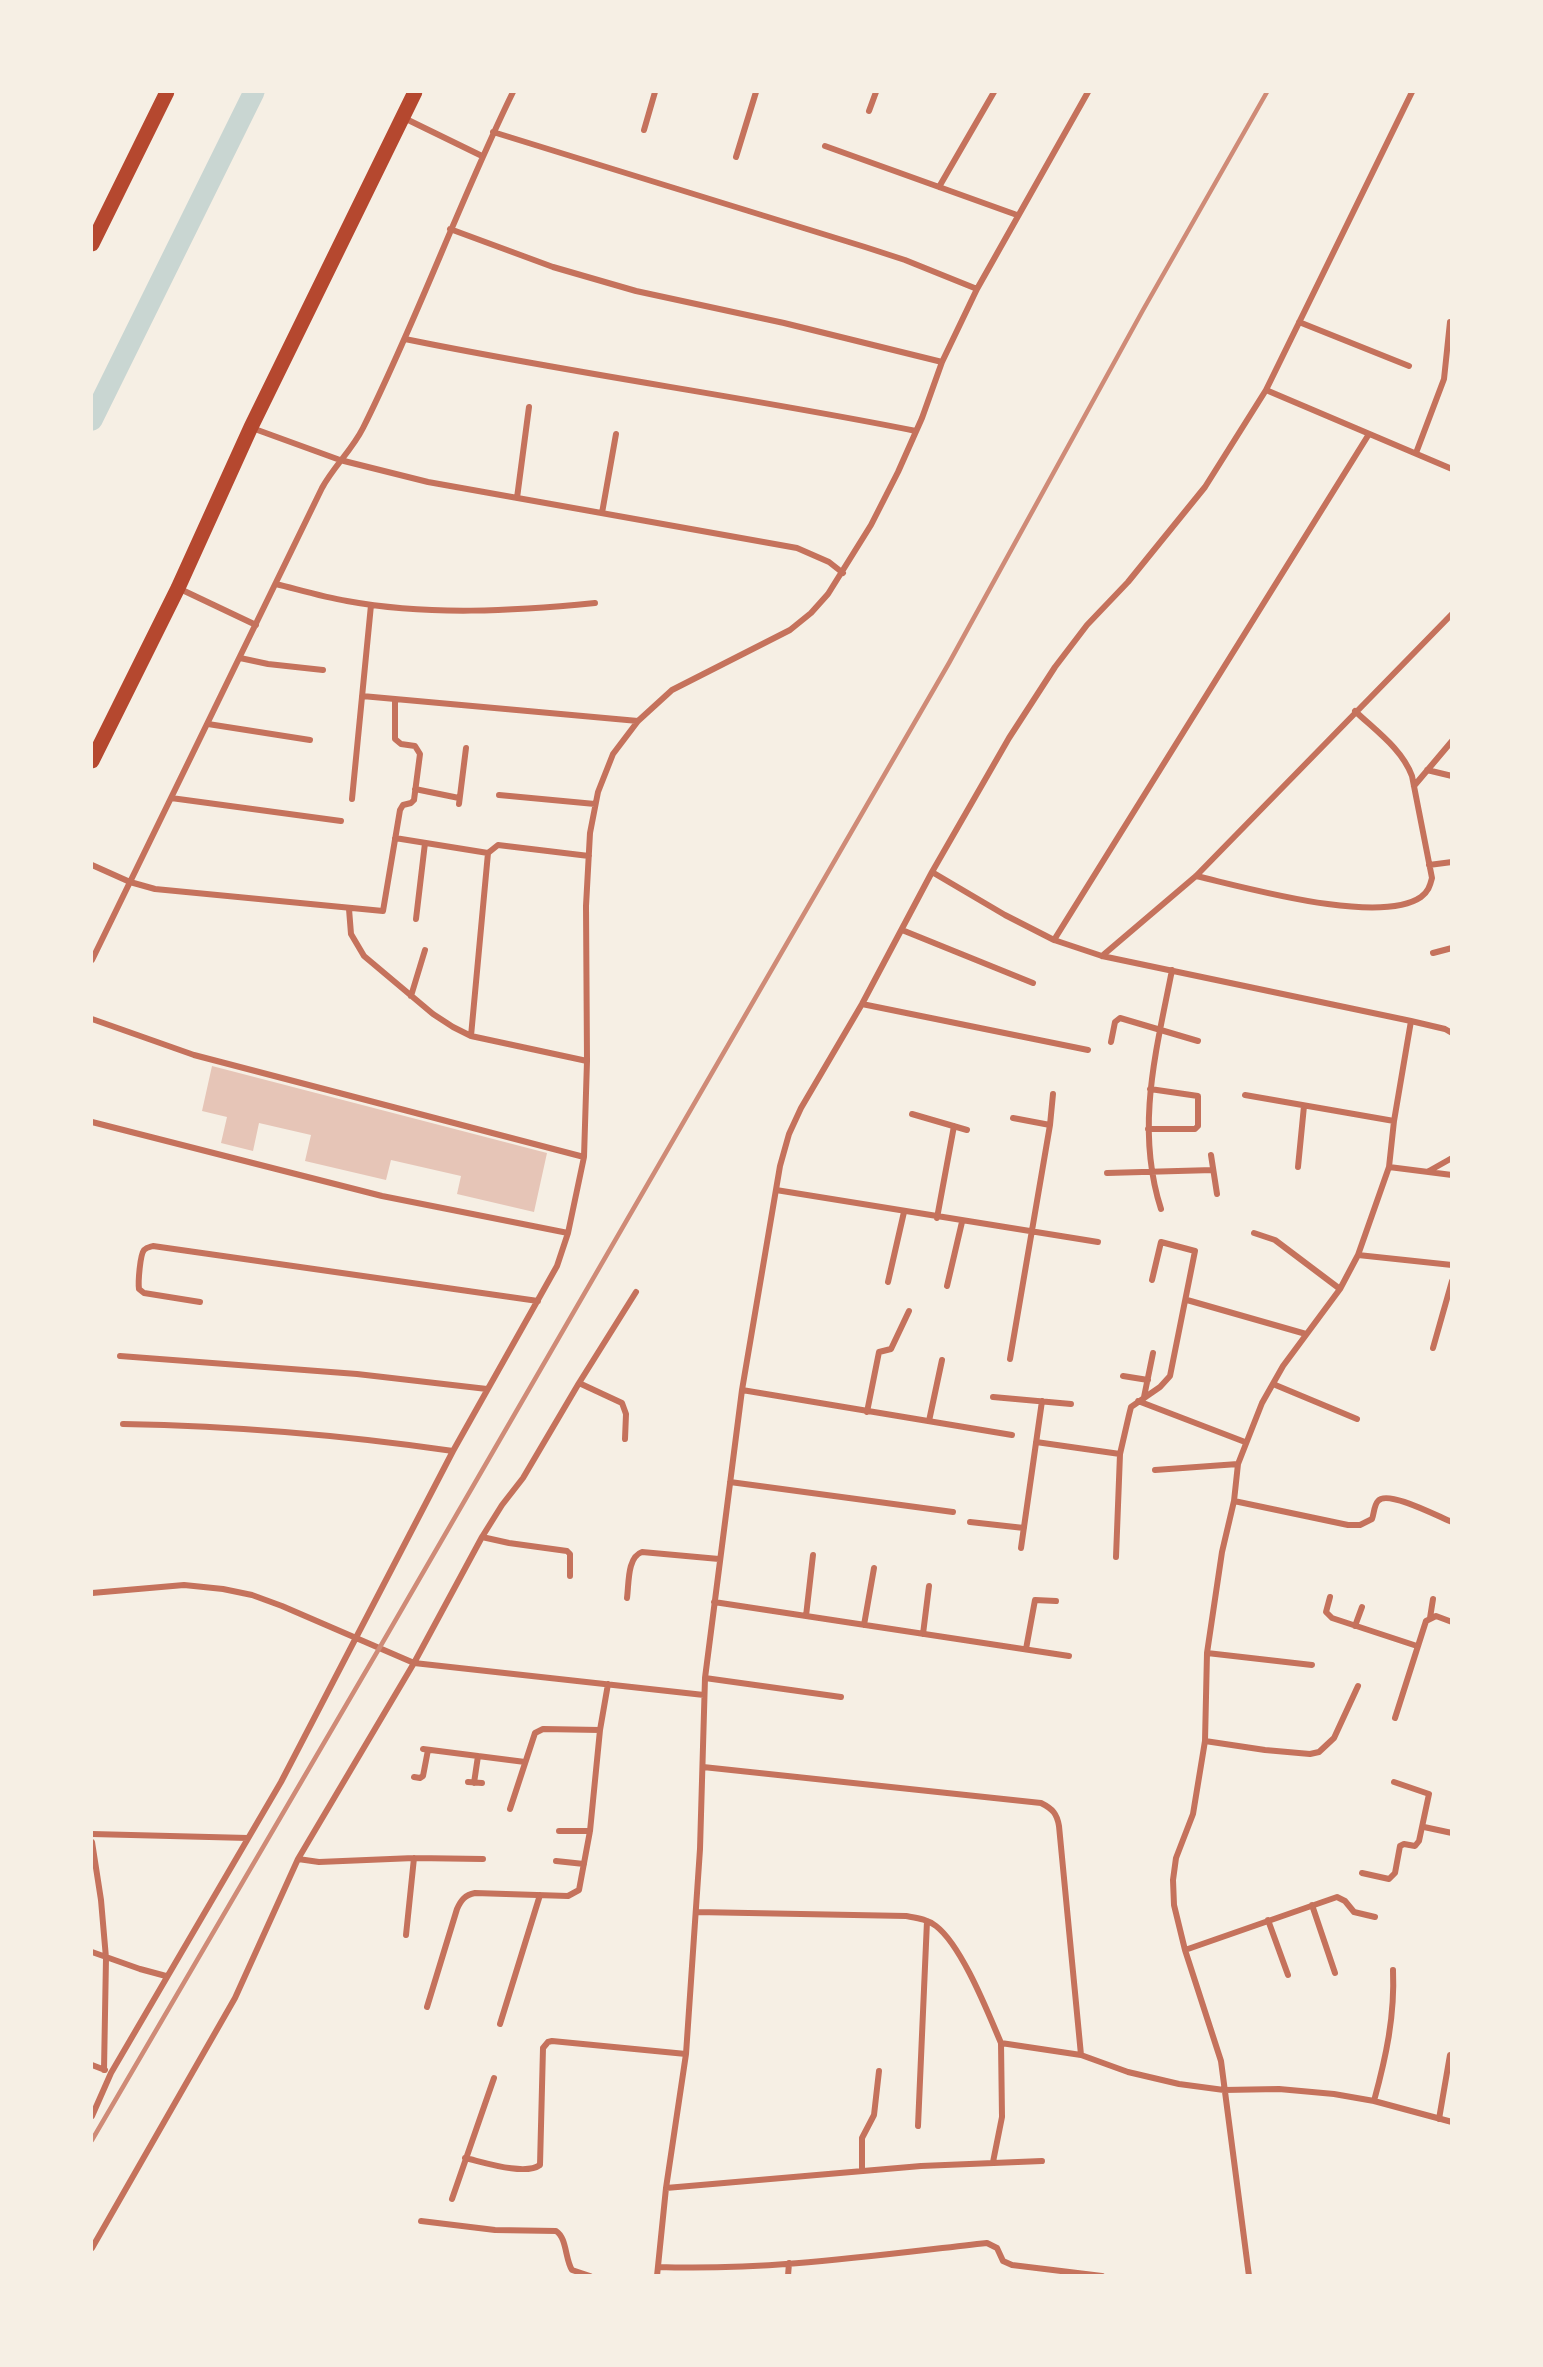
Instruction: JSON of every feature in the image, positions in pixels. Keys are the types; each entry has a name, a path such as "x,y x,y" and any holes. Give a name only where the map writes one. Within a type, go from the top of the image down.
{"main road":[{"path":"92,244 167,92"},
{"path":"92,761 178,588 251,427 415,92"}],"street":[{"path":"92,960 322,488 362,430 405,339 450,229 513,92"},
{"path":"644,130 655,92"},
{"path":"736,157 756,92"},
{"path":"868,111 876,92"},
{"path":"939,187 994,92"},
{"path":"92,2116 111,2073 280,1782 453,1452 556,1266 568,1233 584,1157 587,1061 586,906 589,855 595,804 614,754 638,721 672,690 790,630 820,604 843,573 898,472 942,362 977,289 1088,92"},
{"path":"657,2276 666,2188 686,2054 696,1912 705,1678 742,1390 780,1166 789,1134 801,1108 862,1004 932,872 1008,738 1055,667 1087,625 1128,582 1205,487 1266,390 1412,92"},
{"path":"402,117 483,156"},
{"path":"493,132 865,247 905,260 977,289"},
{"path":"825,146 1017,215"},
{"path":"450,229 553,267 636,291 784,323 942,362"},
{"path":"1299,322 1409,366"},
{"path":"1416,453 1444,379 1450,322"},
{"path":"405,339 507,360 836,415 916,431"},
{"path":"1266,390 1452,468"},
{"path":"517,498 529,407"},
{"path":"251,427 340,460 428,482 797,548 829,562 843,573"},
{"path":"602,513 616,434"},
{"path":"1054,940 1369,434"},
{"path":"276,584 371,605 420,609 547,608 595,603"},
{"path":"178,588 256,625"},
{"path":"352,799 371,605"},
{"path":"1102,956 1196,876 1452,614"},
{"path":"240,658 268,664 323,670"},
{"path":"362,696 638,721"},
{"path":"92,865 130,882 155,889 383,911 400,810 403,805 413,802 419,750 415,746 397,743 394,739 395,699"},
{"path":"1196,876 1303,902 1382,906 1412,902 1428,890 1432,878 1414,786 1407,763 1355,711"},
{"path":"208,724 310,740"},
{"path":"1414,786 1452,741"},
{"path":"415,789 459,801 466,748"},
{"path":"1427,770 1452,776"},
{"path":"499,795 595,804"},
{"path":"171,798 341,821"},
{"path":"395,838 488,853"},
{"path":"417,918 425,843"},
{"path":"471,1036 488,853 498,845 589,855"},
{"path":"1429,865 1452,862"},
{"path":"932,872 1005,915 1054,940 1102,956 1411,1021 1445,1029 1452,1033"},
{"path":"349,909 351,934 356,946 364,956 443,1020 471,1036 587,1061"},
{"path":"902,930 1034,983"},
{"path":"1433,953 1452,948"},
{"path":"411,996 425,950"},
{"path":"1161,1209 1151,1173 1148,1130 1150,1089 1172,970"},
{"path":"862,1004 1088,1050"},
{"path":"92,1018 194,1054 584,1157"},
{"path":"1111,1042 1115,1022 1120,1018 1198,1041"},
{"path":"1249,2276 1221,2061 1185,1950 1174,1905 1173,1880 1176,1858 1192,1814 1205,1741 1206,1653 1220,1564 1234,1501 1238,1464 1262,1403 1306,1334 1340,1289 1358,1255 1389,1167 1394,1120 1411,1021"},
{"path":"1148,1130 1195,1129 1198,1126 1197,1096 1150,1089"},
{"path":"1010,1359 1050,1125 1053,1094"},
{"path":"1245,1095 1394,1120"},
{"path":"1298,1167 1304,1106"},
{"path":"912,1114 967,1130"},
{"path":"1013,1118 1050,1125"},
{"path":"92,1122 382,1196 568,1233"},
{"path":"937,1218 954,1126"},
{"path":"1211,1155 1217,1194"},
{"path":"1429,1171 1452,1158"},
{"path":"1389,1167 1452,1175"},
{"path":"1107,1173 1213,1170"},
{"path":"776,1190 937,1218 1098,1242"},
{"path":"888,1282 904,1212"},
{"path":"947,1286 962,1222"},
{"path":"1254,1233 1275,1240 1340,1289"},
{"path":"1116,1557 1119,1454 1131,1407 1160,1387 1170,1376 1196,1251 1161,1242 1152,1280"},
{"path":"200,1302 144,1293 139,1289 142,1251 153,1246 538,1301"},
{"path":"1358,1255 1452,1264"},
{"path":"1433,1348 1452,1281"},
{"path":"92,2248 235,1998 298,1859 414,1663 482,1537 502,1505 523,1478 636,1292"},
{"path":"1187,1300 1306,1334"},
{"path":"867,1412 879,1352 891,1348 909,1311"},
{"path":"1144,1397 1153,1353"},
{"path":"120,1356 357,1374 487,1389"},
{"path":"929,1421 942,1360"},
{"path":"1123,1376 1148,1380"},
{"path":"579,1383 622,1403 626,1414 625,1439"},
{"path":"1273,1384 1357,1419"},
{"path":"742,1390 1012,1435"},
{"path":"993,1397 1071,1404"},
{"path":"1021,1548 1042,1401"},
{"path":"1138,1401 1245,1442"},
{"path":"123,1424 290,1431 453,1452"},
{"path":"1036,1442 1119,1454"},
{"path":"1155,1470 1238,1464"},
{"path":"730,1482 953,1512"},
{"path":"1234,1501 1348,1525 1360,1525 1372,1519 1377,1502 1381,1498 1393,1497 1452,1522"},
{"path":"970,1522 1024,1528"},
{"path":"482,1537 567,1551 570,1554 570,1576"},
{"path":"627,1598 632,1561 637,1554 642,1552 719,1559"},
{"path":"806,1616 813,1555"},
{"path":"864,1625 874,1568"},
{"path":"92,1593 184,1585 223,1589 252,1595 414,1663 705,1695"},
{"path":"923,1634 929,1586"},
{"path":"1330,1598 1326,1612 1328,1616 1417,1646"},
{"path":"1430,1618 1433,1599"},
{"path":"1026,1649 1035,1600 1056,1601"},
{"path":"714,1602 1069,1656"},
{"path":"1355,1626 1362,1607"},
{"path":"1395,1718 1426,1621 1437,1616 1452,1622"},
{"path":"1206,1653 1312,1665"},
{"path":"705,1678 841,1697"},
{"path":"427,2007 460,1901 467,1895 475,1893 568,1896 577,1893 581,1886 590,1831 600,1730 608,1684"},
{"path":"1205,1741 1265,1750 1310,1754 1319,1752 1334,1738 1358,1686"},
{"path":"510,1809 533,1737 538,1730 600,1730"},
{"path":"414,1777 423,1776 426,1750 525,1762"},
{"path":"478,1756 471,1782 482,1783"},
{"path":"703,1767 1041,1803 1050,1808 1057,1816 1059,1826 1081,2055"},
{"path":"1362,1873 1389,1880 1395,1873 1400,1846 1417,1845 1424,1827 1429,1794 1394,1782"},
{"path":"1424,1827 1452,1833"},
{"path":"560,1831 590,1831"},
{"path":"92,1834 248,1838"},
{"path":"92,1842 101,1900 106,1958 104,2070"},
{"path":"298,1859 319,1862 414,1858 483,1859"},
{"path":"406,1935 414,1858"},
{"path":"556,1861 584,1864"},
{"path":"500,2024 540,1895"},
{"path":"1185,1950 1337,1897 1345,1901 1354,1912 1375,1917"},
{"path":"1312,1905 1335,1973"},
{"path":"696,1912 906,1916 927,1921 945,1934 980,1994 1001,2043 1002,2117 993,2162"},
{"path":"1268,1920 1288,1975"},
{"path":"918,2126 927,1921"},
{"path":"92,1952 166,1976"},
{"path":"1374,2101 1389,2043 1394,2001 1393,1970"},
{"path":"465,2158 518,2169 534,2169 540,2165 543,2048 548,2042 686,2054"},
{"path":"1001,2043 1081,2055 1128,2072 1179,2084 1224,2090 1279,2089 1374,2101 1452,2122"},
{"path":"1439,2119 1450,2055"},
{"path":"92,2065 111,2073"},
{"path":"862,2171 862,2138 874,2115 879,2071"},
{"path":"452,2199 494,2078"},
{"path":"666,2188 862,2171 1042,2161"},
{"path":"421,2221 495,2230 556,2231 561,2235 572,2270 590,2276"},
{"path":"658,2267 789,2263 987,2243 997,2248 1003,2261 1012,2265 1102,2276"},
{"path":"788,2276 789,2263"}],"building":[{"path":"212,1066 547,1153 534,1212 457,1194 461,1176 391,1160 386,1180 305,1161 311,1135 259,1123 253,1151 221,1143 227,1117 202,1111"}],"waterway":[{"path":"92,420 254,92"}],"railway":[{"path":"92,2140 949,663 1143,310 1267,92"}]}
